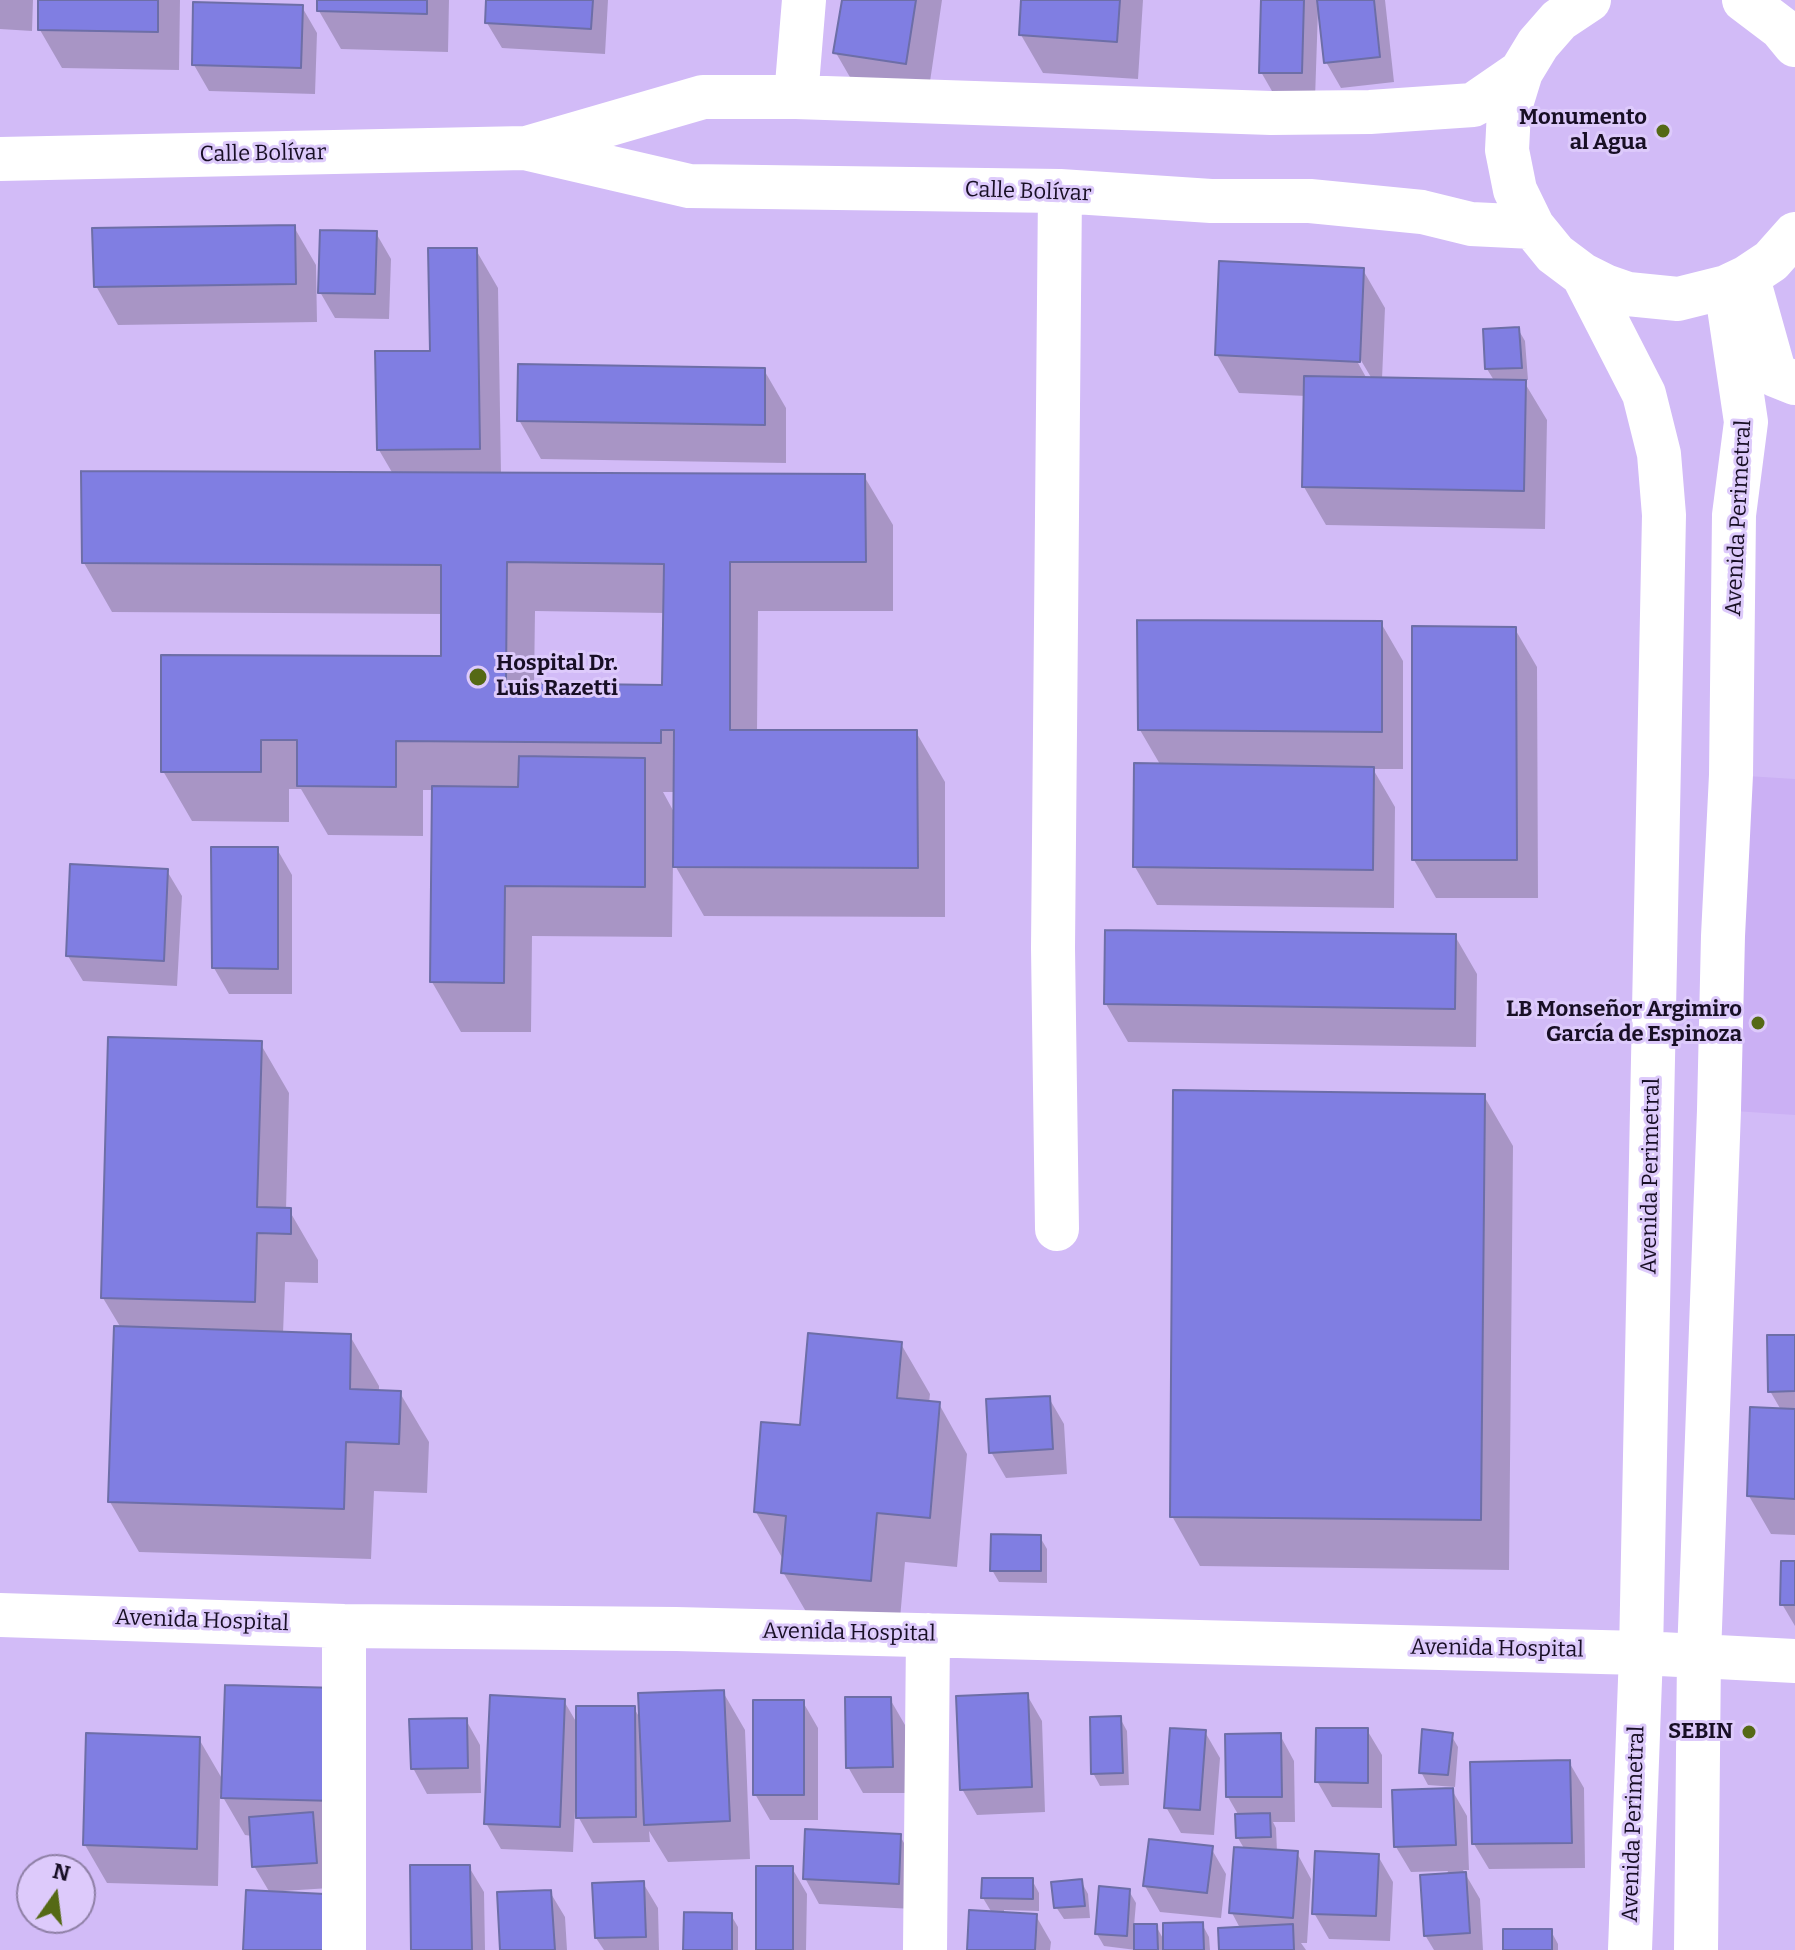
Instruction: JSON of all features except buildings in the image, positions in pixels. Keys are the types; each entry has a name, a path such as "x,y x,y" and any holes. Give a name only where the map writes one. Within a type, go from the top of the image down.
{"street":[{"path":"796,97 804,0"},
{"path":"1765,3 1795,45"},
{"path":"1576,7 1538,44 1521,72 1509,111 1507,150 1515,190 1533,227 1555,254 1583,275 1628,294 1678,299 1737,282 1771,261 1795,234"},
{"name":"Calle Bolívar","path":"525,148 703,97 796,97 1271,113 1370,112 1473,105 1521,72"},
{"name":"Calle Bolívar","path":"0,159 525,148 689,186 1060,191 1211,201 1310,201 1422,212 1471,224 1533,227"},
{"path":"1057,1229 1053,932 1060,191"},
{"name":"Avenida Perimetral","path":"1583,275 1644,394 1659,454 1664,515 1641,1653 1630,1950"},
{"path":"1737,282 1775,375 1795,383"},
{"name":"Avenida Perimetral","path":"1696,1950 1699,1655 1731,775 1734,515 1746,422 1737,282"},
{"name":"Avenida Hospital","path":"0,1615 344,1626 676,1629 1641,1653 1795,1661"},
{"path":"344,1626 344,1950"},
{"path":"925,1950 928,1635"}],"shaded area":[{"name":"LB Monseñor Argimiro García de Espinoza","path":"1731,775 1795,779 1795,1115 1719,1110"}],"place":[{"name":"Monumento al Agua","path":"1663,131"},
{"name":"Hospital Dr. Luis Razetti","path":"478,677"},
{"name":"LB Monseñor Argimiro García de Espinoza","path":"1758,1023"},
{"name":"SEBIN","path":"1749,1732"}]}
